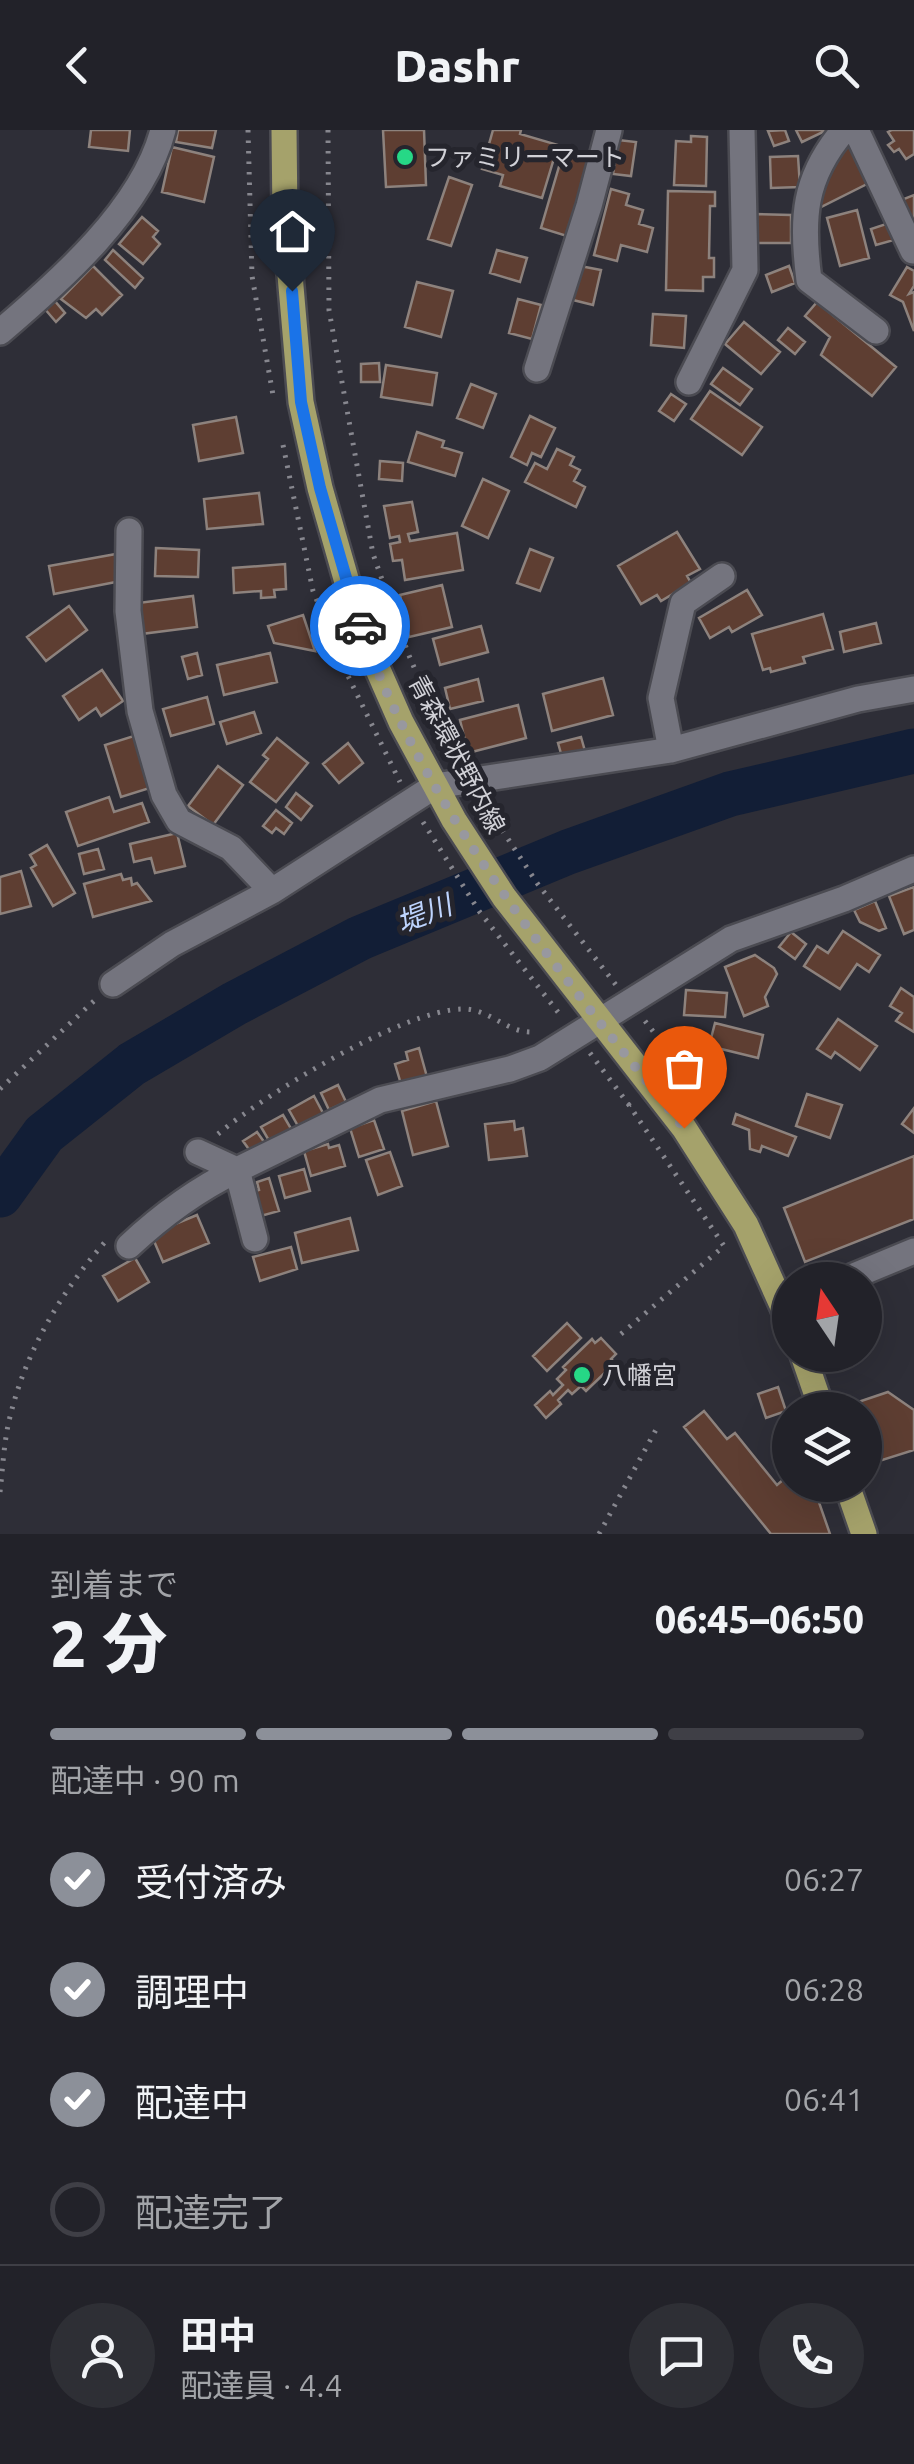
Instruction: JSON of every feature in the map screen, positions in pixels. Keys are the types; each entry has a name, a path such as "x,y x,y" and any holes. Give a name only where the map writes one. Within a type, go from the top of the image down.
{"main road":[{"name":"青森環状野内線","path":"284,130 285,218 301,402 320,488 361,631 402,722 454,820 504,898 684,1128 746,1225 772,1278"},
{"path":"854,1502 864,1534"}],"street":[{"path":"0,332 75,264 128,201 159,148 163,130"},
{"path":"537,369 590,206 609,130"},
{"path":"689,382 745,270 742,130"},
{"path":"844,130 820,160 810,186 803,239 809,280 876,331"},
{"path":"856,130 914,251"},
{"path":"128,531 128,611 140,710 164,795 179,820 231,848 272,891"},
{"path":"672,750 660,698 683,603 722,576"},
{"path":"113,984 172,944 272,891 435,786 672,750 858,699 914,689"},
{"path":"129,1246 158,1218 206,1184 380,1100 510,1070 540,1058 730,940 914,869"},
{"path":"198,1152 237,1170"},
{"path":"237,1170 255,1238"},
{"path":"882,1264 914,1251"}],"path":[{"path":"328,130 329,310 336,363 374,554 408,653 434,717 536,883 682,1070 629,1106 724,1246 621,1334"},
{"path":"0,1089 113,984"},
{"path":"599,1534 658,1426"}],"building":[{"path":"91,130 130,130 128,151 89,147"},
{"path":"178,130 216,130 212,148 176,142"},
{"name":"ファミリーマート","path":"383,130 424,130 426,185 386,187"},
{"path":"493,130 521,130 520,134 558,145 542,198 500,186 503,175 482,169"},
{"path":"785,130 789,141 774,146 768,131"},
{"path":"796,130 827,130 802,142"},
{"path":"914,130 914,154 906,159 899,149 894,152 888,145 894,141 888,132"},
{"path":"691,136 707,137 706,186 674,185 676,141 691,142"},
{"path":"618,140 636,142 631,176 613,174"},
{"path":"849,143 869,183 819,208 824,174"},
{"path":"172,147 214,157 204,202 162,192"},
{"path":"563,153 592,161 570,237 541,228"},
{"path":"798,156 800,187 771,188 770,157"},
{"path":"449,177 472,185 451,246 428,239"},
{"path":"611,189 629,194 626,205 643,210 639,224 653,228 647,252 621,245 617,261 594,255"},
{"path":"668,191 715,192 715,206 710,206 709,258 714,258 714,277 703,277 703,291 666,290"},
{"path":"914,195 914,221 909,224 899,201"},
{"path":"857,210 869,258 840,266 827,218"},
{"path":"755,214 791,215 791,243 755,243"},
{"path":"142,217 158,231 153,237 160,244 143,264 119,244"},
{"path":"889,223 894,240 876,245 871,229"},
{"path":"113,250 143,278 135,288 105,260"},
{"path":"497,250 527,258 520,282 490,273"},
{"path":"93,266 122,295 102,315 96,309 86,318 61,299"},
{"path":"580,266 601,270 593,305 573,300"},
{"path":"789,266 795,283 772,292 766,275"},
{"path":"907,267 914,271 914,286 909,294 914,292 914,331 903,302 890,295"},
{"path":"417,282 453,291 441,337 405,327"},
{"path":"518,299 541,305 532,339 509,333"},
{"path":"54,300 65,313 56,322 44,308"},
{"path":"817,302 896,367 872,396 821,355 830,337 805,316"},
{"path":"653,314 686,316 684,348 651,345"},
{"path":"744,322 780,352 761,374 725,344"},
{"path":"788,328 805,342 795,354 778,340"},
{"path":"379,363 380,382 361,382 361,364"},
{"path":"386,365 437,373 432,405 381,397"},
{"path":"723,368 752,389 740,405 711,384"},
{"path":"471,384 496,394 483,428 457,418"},
{"path":"710,391 762,427 742,455 691,419"},
{"path":"671,394 686,404 674,421 659,411"},
{"path":"530,416 555,428 541,457 532,453 527,465 511,457"},
{"path":"236,417 243,453 199,461 193,425"},
{"path":"417,432 444,441 442,447 462,453 455,476 408,462"},
{"path":"557,449 574,457 570,465 580,470 574,481 585,487 576,507 525,482 535,463 547,469"},
{"path":"380,461 403,463 402,481 379,479"},
{"path":"483,479 509,491 488,538 462,526"},
{"path":"259,493 263,524 207,529 204,499"},
{"path":"412,502 418,532 408,534 410,541 457,533 463,570 405,580 402,560 393,561 390,544 400,542 399,536 390,538 384,506"},
{"path":"677,532 700,569 687,576 691,583 661,601 657,595 641,604 618,566"},
{"path":"156,548 199,550 198,577 155,576"},
{"path":"530,549 553,558 540,591 517,583"},
{"path":"116,554 121,581 54,594 49,566"},
{"path":"285,564 286,589 274,590 275,597 261,598 261,591 234,593 233,568"},
{"path":"442,585 452,627 409,637 400,595"},
{"path":"747,590 762,615 732,632 729,627 710,638 699,618"},
{"path":"193,596 197,627 141,634 138,603"},
{"path":"69,606 87,630 46,661 27,637"},
{"path":"823,614 833,649 803,657 805,663 771,672 770,668 763,670 752,634"},
{"path":"303,615 315,651 274,643 268,626"},
{"path":"876,623 881,643 844,652 840,632"},
{"path":"481,626 488,652 440,665 433,639"},
{"path":"197,653 202,675 188,679 182,657"},
{"path":"270,653 277,682 224,695 217,665"},
{"path":"102,670 123,701 101,716 96,708 79,720 63,696"},
{"path":"603,678 613,715 552,731 543,694"},
{"path":"478,679 483,701 450,709 445,688"},
{"path":"207,697 214,724 171,736 163,709"},
{"path":"518,705 526,738 468,753 460,720"},
{"path":"254,712 261,733 227,744 220,722"},
{"path":"137,735 153,787 121,797 105,745"},
{"path":"581,737 585,751 562,757 558,743"},
{"path":"277,738 308,763 276,802 250,782 268,759 263,755"},
{"path":"348,743 363,763 339,783 323,764"},
{"path":"218,766 243,785 213,825 188,806"},
{"path":"296,793 312,806 301,820 286,807"},
{"path":"109,797 114,812 142,803 149,822 78,846 66,812"},
{"path":"276,810 292,823 284,834 276,828 272,833 263,826"},
{"path":"177,833 185,866 155,873 151,858 134,862 130,844"},
{"path":"47,845 75,893 53,906 31,868 36,865 30,855"},
{"path":"98,849 104,869 84,874 79,854"},
{"path":"21,871 31,906 0,914 0,877"},
{"path":"121,874 123,880 131,878 132,885 137,883 151,901 93,917 84,884"},
{"path":"914,887 914,930 904,934 889,896"},
{"path":"875,901 886,928 879,931 860,922 854,910"},
{"path":"843,931 880,955 869,972 857,964 840,989 804,966 817,946 828,953"},
{"path":"791,932 806,944 795,959 779,947"},
{"path":"755,955 777,974 765,997 768,1006 744,1016 725,967"},
{"path":"901,988 914,997 914,1032 896,1021 902,1013 890,1006"},
{"path":"686,990 727,993 725,1017 684,1015"},
{"path":"838,1019 877,1046 860,1070 835,1052 831,1058 817,1049"},
{"path":"715,1023 763,1035 758,1058 709,1046"},
{"path":"419,1048 427,1077 401,1084 395,1064 408,1060 406,1052"},
{"path":"338,1085 346,1102 329,1110 321,1093"},
{"path":"807,1094 842,1105 830,1138 796,1126"},
{"path":"314,1096 323,1113 298,1126 289,1110"},
{"path":"436,1101 448,1146 413,1155 402,1111"},
{"path":"914,1108 914,1133 902,1124"},
{"path":"736,1114 796,1137 788,1156 762,1146 760,1152 750,1149 749,1130 733,1124"},
{"path":"283,1115 293,1132 271,1144 261,1127"},
{"path":"374,1120 384,1149 359,1157 350,1128"},
{"path":"514,1121 515,1130 523,1128 527,1156 489,1160 485,1124"},
{"path":"257,1132 267,1146 253,1155 243,1141"},
{"path":"328,1144 329,1148 339,1145 345,1166 311,1176 304,1151"},
{"path":"390,1152 402,1186 378,1195 366,1160"},
{"path":"914,1156 914,1219 805,1262 784,1208"},
{"path":"304,1169 310,1191 285,1198 279,1176"},
{"path":"269,1178 279,1211 257,1217 250,1193 259,1190 257,1182"},
{"path":"197,1215 209,1243 163,1262 151,1234"},
{"path":"350,1218 358,1250 302,1263 295,1233"},
{"path":"291,1247 297,1269 260,1281 253,1257"},
{"path":"135,1258 149,1282 118,1301 103,1276"},
{"path":"567,1323 581,1338 547,1371 533,1356"},
{"name":"八幡宮","path":"601,1338 616,1354 611,1359 615,1363 586,1391 581,1386 572,1394 568,1390 558,1400 561,1404 546,1418 535,1405 563,1385 557,1379 566,1370 563,1367 592,1339 595,1343"},
{"path":"778,1387 780,1392 772,1392 772,1416 766,1418 758,1394"},
{"path":"888,1392 914,1410 914,1450 882,1460 882,1394"},
{"path":"704,1411 727,1439 735,1433 772,1479 772,1502 819,1502 830,1534 771,1534 684,1427"}],"waterway":[{"name":"堤川","path":"0,1195 44,1134 132,1064 234,1004 360,938 568,852 730,794 914,751"}],"way so far":[{"path":"360,626 402,722 454,820 504,898 684,1128"}],"place":[{"name":"ファミリーマート","path":"405,157"},
{"name":"八幡宮","path":"582,1375"}],"route":[{"path":"292,291 301,402 320,488 360,626"}]}
